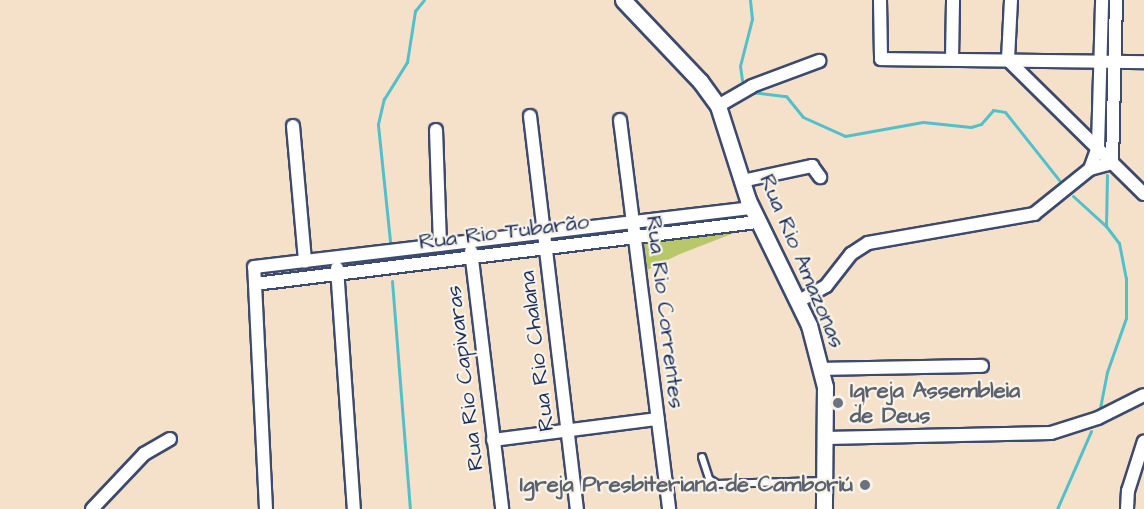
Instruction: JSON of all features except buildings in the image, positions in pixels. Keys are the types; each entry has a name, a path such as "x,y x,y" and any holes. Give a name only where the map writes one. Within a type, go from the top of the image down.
{"street":[{"name":"Rua Rio Amazonas","path":"623,0 694,75 718,106 754,215 799,301 823,369 826,438 824,509"},
{"path":"880,0 881,58 1144,62"},
{"path":"952,59 953,0"},
{"path":"1011,0 1008,60 1144,194"},
{"path":"1090,169 1098,147 1102,0"},
{"path":"1112,163 1116,0"},
{"path":"718,106 762,82 819,61"},
{"name":"Rua Rio Chalana","path":"530,116 577,509"},
{"name":"Rua Rio Correntes","path":"620,120 669,509"},
{"path":"292,126 305,261"},
{"path":"436,130 440,245"},
{"path":"799,301 826,286 852,254 868,243 1034,214 1090,169 1112,163"},
{"path":"742,181 812,166 820,177"},
{"name":"Rua Rio Tubarão","path":"754,215 635,237 255,284 254,267 633,222 754,215"},
{"name":"Rua Rio Capivaras","path":"470,241 502,509"},
{"path":"336,257 354,509"},
{"path":"255,284 266,509"},
{"path":"823,369 982,366"},
{"path":"826,438 1051,433 1098,418 1144,396"},
{"path":"494,440 658,419"},
{"path":"92,509 144,454 170,439"},
{"path":"1127,509 1128,491 1144,441"}],"lane":[{"path":"702,456 709,479 717,484 825,481"}],"green space":[{"path":"747,228 680,254 645,271 641,242"}],"waterway":[{"path":"390,241 378,124 384,99 407,62 415,11 424,0"},
{"path":"742,80 740,66 752,19 750,0"},
{"path":"1108,55 1109,0"},
{"path":"1105,144 1108,73"},
{"path":"752,92 786,96 803,117 845,136 923,122 971,127 981,124 993,110 1005,112 1059,180"},
{"path":"1106,226 1107,175"},
{"path":"1073,196 1106,226 1119,243 1126,278 1126,318 1107,372 1100,408"},
{"path":"392,281 410,509"},
{"path":"1057,509 1091,431"}],"place":[{"name":"Igreja Assembleia de Deus","path":"838,403"},
{"name":"Igreja Presbiteriana de Camboriú","path":"865,485"}]}
